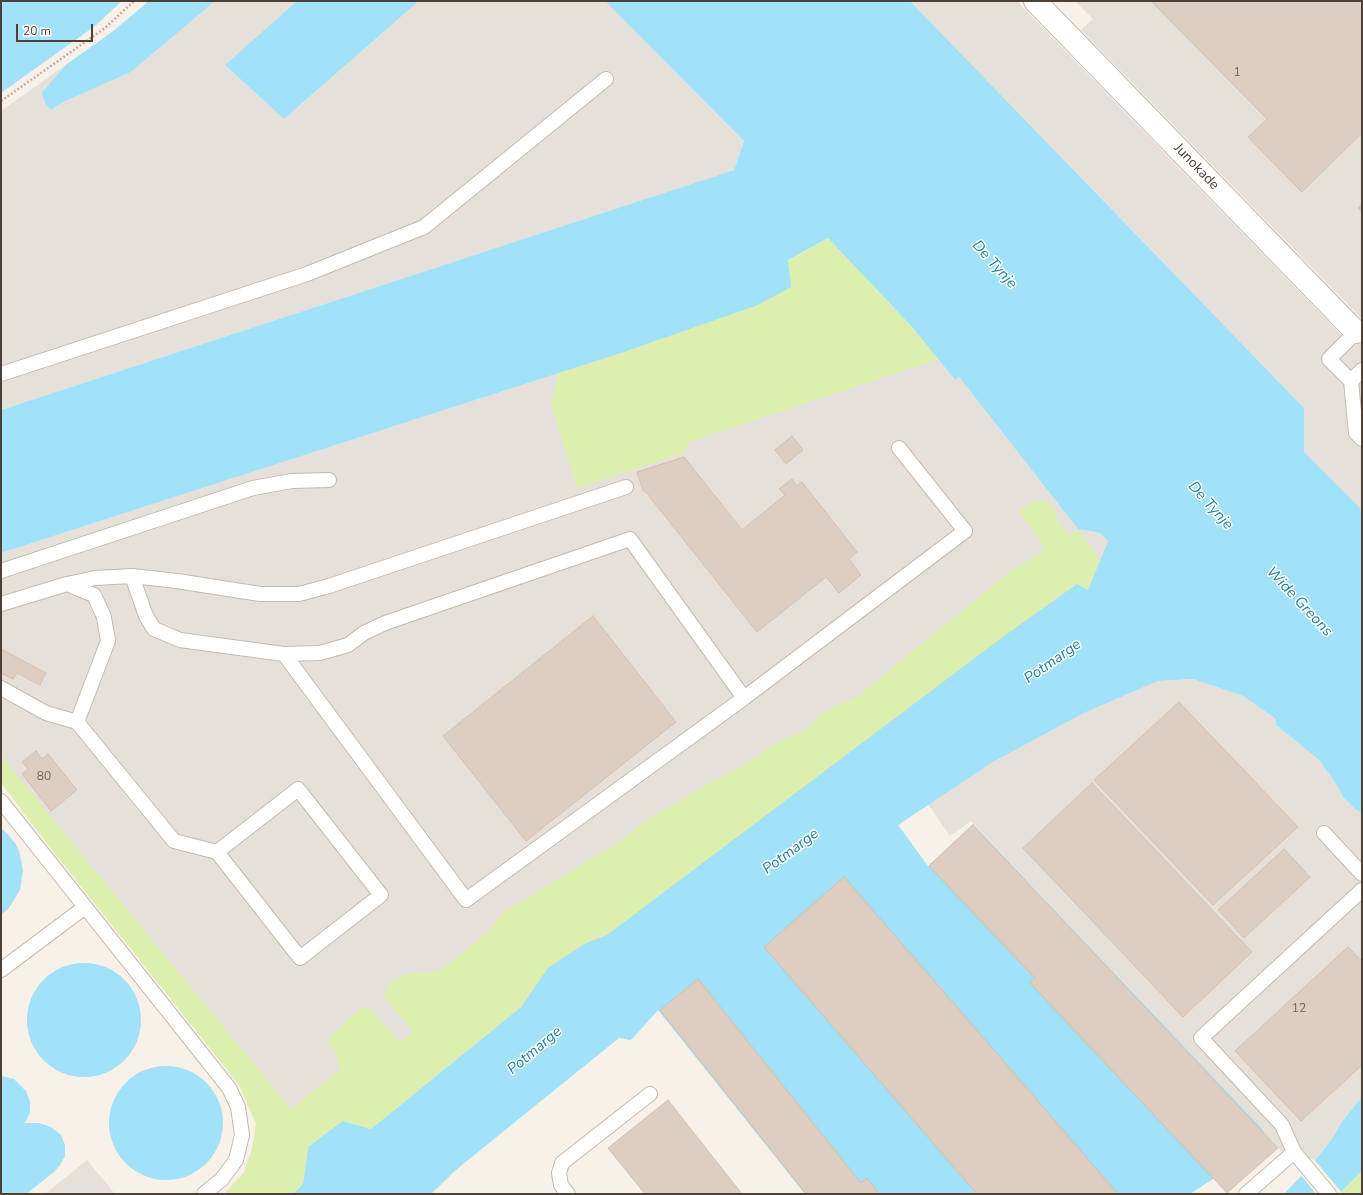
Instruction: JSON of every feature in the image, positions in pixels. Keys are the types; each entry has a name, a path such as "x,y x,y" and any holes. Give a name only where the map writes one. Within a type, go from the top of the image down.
{"street":[{"name":"Junokade","path":"1035,1 1356,332"}],"lane":[{"path":"1,374 306,274 424,227 606,79"},
{"path":"1356,332 1329,359 1351,381 1356,433 1362,439"},
{"path":"1351,381 1362,370"},
{"path":"284,654 466,900 744,698 964,531 899,448"},
{"path":"1,571 253,488 292,481 329,480"},
{"path":"1,604 67,584 95,578 132,576 177,581 260,594 298,594 329,586 626,486"},
{"path":"132,576 146,616 154,629 180,640 284,654 320,653 348,645 364,634 385,623 630,539 744,698"},
{"path":"67,584 94,595 104,617 108,641 78,722"},
{"path":"1,688 46,713 78,722 174,842 217,852 300,958 381,895 298,789 217,852"},
{"path":"1,801 229,1088 238,1107 242,1135 236,1160 222,1179 204,1194"},
{"path":"1324,833 1362,874"},
{"path":"1329,1194 1294,1152 1282,1125 1201,1038 1362,890"},
{"path":"1,970 85,907"},
{"path":"568,1194 561,1185 559,1173 562,1163 650,1094"},
{"path":"1246,1194 1294,1152"}],"path":[{"path":"1,102 104,28 134,1"}],"shaded area":[{"path":"215,1 297,1 226,65 284,119 419,1 605,1 744,141 734,170 1,410 1,111 67,64 42,92 51,110 64,101 131,72"},
{"path":"910,1 1017,1 1353,347 1362,338 1362,510 1304,452 1304,408"},
{"path":"1075,1 1362,1 1362,319 1081,30 1093,19"},
{"path":"913,328 955,380 959,377 1078,529 1100,533 1108,541 1088,590 314,1143 1,764 1,553 621,353"},
{"path":"1193,679 1243,696 1276,719 1276,725 1319,760 1335,782 1343,797 1356,810 1362,813 1362,1097 1341,1123 1332,1139 1314,1160 1312,1158 1298,1169 971,821 950,836 928,804 993,762 1084,713 1158,681"},
{"path":"87,1160 115,1194 45,1194"}],"green space":[{"path":"828,238 913,328 939,359 689,442 683,456 681,454 577,488 551,405 558,373 621,353"},
{"path":"1033,501 1043,501 1052,506 1058,521 1069,537 1078,529 1100,561 1088,590 607,935 584,944 548,968 521,1007 371,1129 343,1121 317,1140 308,1147 303,1184 293,1194 224,1194 244,1172 252,1149 256,1124 239,1085 45,841 1,783 1,756 291,1109 341,1069 335,1053 328,1043 329,1037 357,1011 362,1008 371,1009 400,1043 413,1032 386,999 385,993 389,984 405,974 440,971 489,931 502,913 616,844 644,822 692,793 743,765 780,741 806,730 820,715 836,706 854,699 1016,567 1043,552 1041,541 1018,511"},
{"path":"1362,1171 1362,1194 1343,1194 1341,1192"}],"water":[{"path":"1,1 122,1 95,26 1,93"},
{"path":"149,1 215,1 131,72 65,101 51,110 45,103 42,92 67,64 112,32"},
{"path":"297,1 419,1 284,119 225,65"},
{"path":"605,1 910,1 1304,408 1304,452 1362,510 1362,813 1356,810 1343,797 1335,782 1319,760 1276,725 1276,719 1243,696 1193,679 1158,681 1084,713 993,762 898,825 928,866 973,824 1264,1131 1213,1179 1190,1194 805,1194 658,1010 634,1037 630,1040 619,1038 457,1169 431,1194 293,1194 303,1184 308,1147 343,1121 371,1129 521,1007 548,968 584,944 607,935 1000,639 1077,584 1088,590 1108,541 1100,533 1078,529 959,377 955,380 913,328 828,238 788,260 791,287 758,305 621,353 1,553 1,410 734,170 744,141"},
{"path":"1,828 7,833 19,850 23,870 20,890 9,908 1,915"},
{"path":"84,963 106,967 124,980 137,998 141,1020 137,1042 124,1060 106,1073 84,1077 62,1073 44,1060 31,1042 27,1020 31,998 44,980 62,967"},
{"path":"166,1066 188,1071 206,1083 218,1101 223,1123 218,1145 206,1163 188,1175 166,1180 144,1175 126,1163 114,1145 109,1123 114,1101 126,1083 144,1071"},
{"path":"1,1076 14,1079 26,1091 30,1102 30,1112 25,1123 39,1123 51,1127 61,1135 65,1145 65,1156 60,1165 54,1172 26,1194 1,1194"},
{"path":"1362,1097 1362,1171 1339,1194 1284,1194 1304,1173 1332,1139 1341,1123"}],"pier":[{"path":"1313,1158 1343,1194 1316,1194 1300,1174"}],"building":[{"path":"1151,1 1362,1 1362,133 1302,192 1248,137 1267,119"},
{"path":"1362,204 1362,212 1358,208"},
{"path":"792,436 803,450 786,464 775,450"},
{"path":"684,457 742,530 785,495 779,489 792,479 797,486 802,482 857,552 849,559 861,575 839,593 826,577 757,632 645,491 643,491 637,472"},
{"path":"593,616 676,722 526,841 443,736"},
{"path":"1,649 46,673 40,685 17,673 13,679 1,673"},
{"path":"1179,702 1298,827 1213,905 1094,780"},
{"path":"36,751 42,759 48,754 77,790 51,811 22,774 28,769 22,762"},
{"path":"1092,783 1252,952 1183,1017 1023,848"},
{"path":"973,825 1278,1148 1227,1193 1030,983 1035,978 929,866"},
{"path":"1284,849 1310,877 1244,938 1218,910"},
{"path":"844,877 1118,1194 977,1194 764,947"},
{"path":"1348,947 1362,961 1362,1065 1301,1121 1235,1051"},
{"path":"698,979 861,1183 867,1178 879,1194 806,1194 660,1010"},
{"path":"668,1100 742,1194 645,1194 608,1148"}],"water label":[{"name":"De Tynje","path":"994,265"},
{"name":"De Tynje","path":"1210,506"},
{"name":"Wide Greons","path":"1299,602"},
{"name":"Potmarge","path":"1053,662"},
{"name":"Potmarge","path":"791,852"},
{"name":"Potmarge","path":"535,1051"}]}
